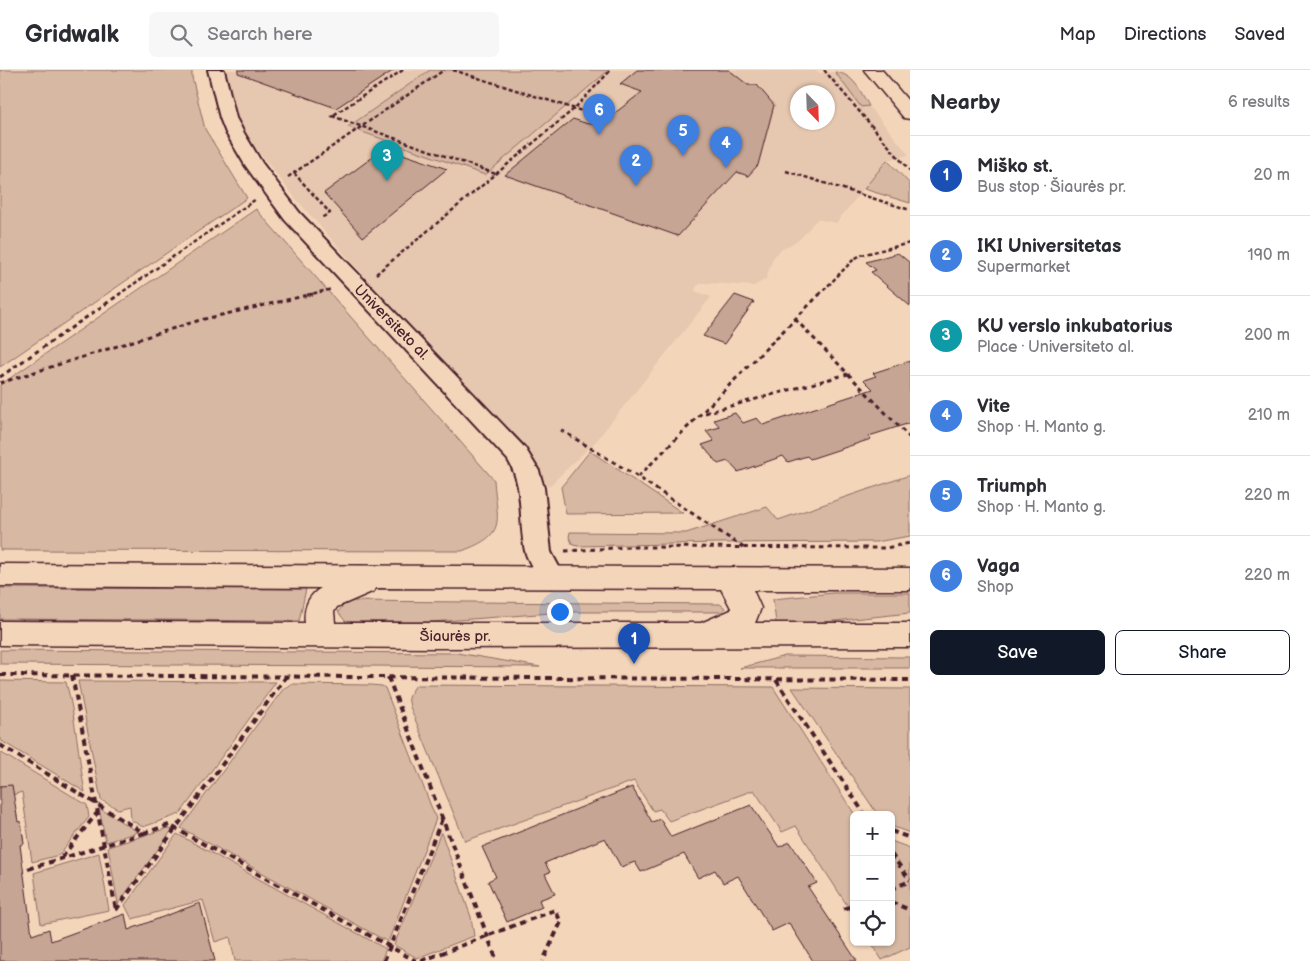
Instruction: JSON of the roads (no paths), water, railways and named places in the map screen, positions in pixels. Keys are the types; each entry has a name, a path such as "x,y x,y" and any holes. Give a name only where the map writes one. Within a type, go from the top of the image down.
{"main road":[{"path":"873,70 910,114"},
{"path":"871,579 910,563"},
{"path":"0,575 910,579"},
{"path":"325,634 318,615 323,601 334,594 377,578"},
{"path":"697,636 735,624 744,617 748,609 746,601 729,579"},
{"name":"Šiaurės pr.","path":"0,634 910,635"}],"street":[{"name":"Universiteto al.","path":"216,70 228,118 242,148 271,189 303,229 517,454 527,471 532,488 538,552 552,578"}],"place":[{"name":"Vaga","path":"599,135"},
{"name":"Triumph","path":"683,156"},
{"name":"Vite","path":"726,168"},
{"name":"KU verslo inkubatorius","path":"387,181"},
{"name":"IKI Universitetas","path":"636,186"},
{"name":"Miško st.","path":"634,664"}]}
